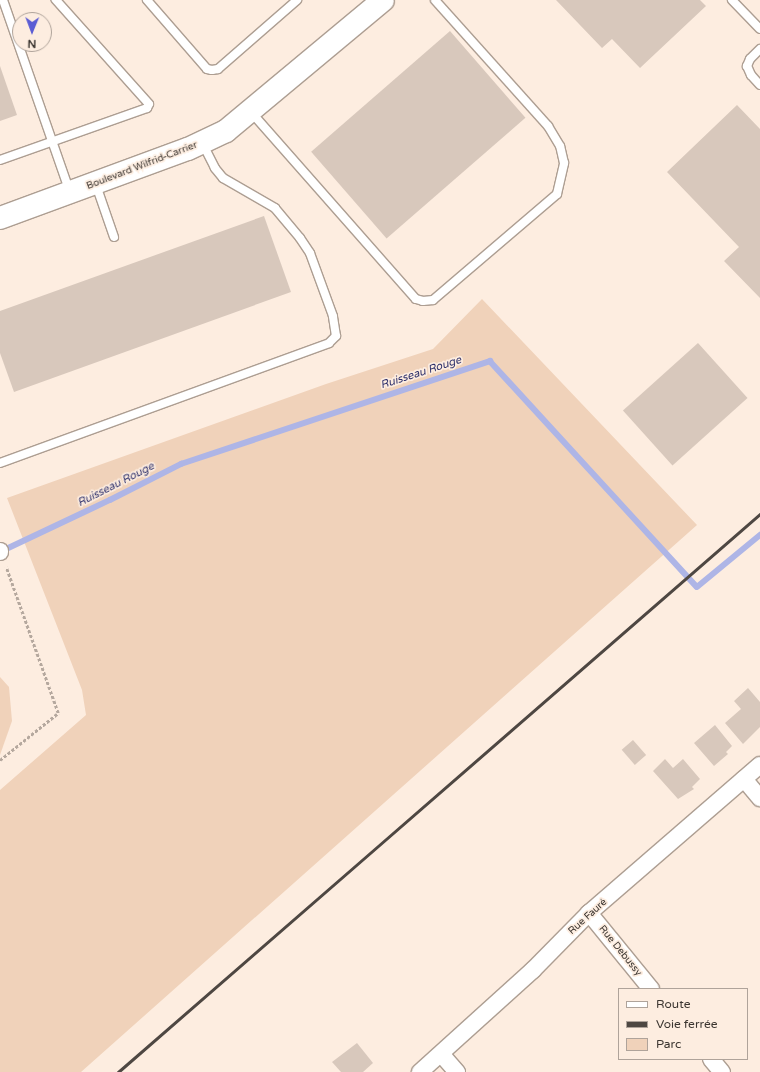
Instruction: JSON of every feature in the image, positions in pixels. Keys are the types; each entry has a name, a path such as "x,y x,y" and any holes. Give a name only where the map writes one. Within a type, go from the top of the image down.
{"street":[{"name":"Boulevard Wilfrid-Carrier","path":"0,218 95,184 226,131 251,112 383,0"},
{"name":"Rue Fauré","path":"420,1072 442,1055 533,970 589,913 760,765"},
{"path":"744,779 760,798"},
{"name":"Rue Debussy","path":"589,913 650,988"},
{"path":"442,1055 457,1072"},
{"path":"712,1060 722,1072"}],"lane":[{"path":"3,0 70,193"},
{"path":"0,160 147,108 149,104 56,0"},
{"path":"147,0 207,69 212,70 218,69 297,0"},
{"path":"251,112 416,299 423,301 434,300 552,199 562,180 564,162 560,146 548,126 435,0"},
{"path":"732,0 760,29"},
{"path":"760,49 750,59 747,66 751,75 760,85"},
{"path":"0,463 329,343 336,336 335,322 310,253 300,238 274,208 223,178 215,168 202,142"},
{"path":"95,184 114,237"}],"path":[{"path":"0,552 58,713 0,760"}],"green space":[{"path":"482,299 697,525 81,1072 0,1072 0,790 86,715 82,690 7,498 326,384 433,349"},
{"path":"0,677 9,687 12,721 0,755"}],"building":[{"path":"556,0 700,0 706,6 640,68 612,39 602,48"},
{"path":"450,31 525,118 387,239 311,152"},
{"path":"0,66 17,115 0,121"},
{"path":"737,105 760,129 760,298 724,261 739,247 667,172"},
{"path":"264,216 291,292 14,392 0,353 0,311"},
{"path":"698,343 748,398 672,466 623,411"},
{"path":"748,688 760,702 760,727 743,744 725,723 741,709 734,701"},
{"path":"715,725 732,746 726,752 728,754 714,766 694,743"},
{"path":"633,740 646,755 635,765 622,750"},
{"path":"665,759 673,768 683,759 700,779 692,787 694,789 678,799 653,771"},
{"path":"357,1043 373,1063 363,1072 341,1072 332,1062"}],"waterway":[{"name":"Ruisseau Rouge","path":"2,551 110,500 181,464 490,361 697,587 760,535"}],"railway":[{"path":"118,1072 760,514"}]}
